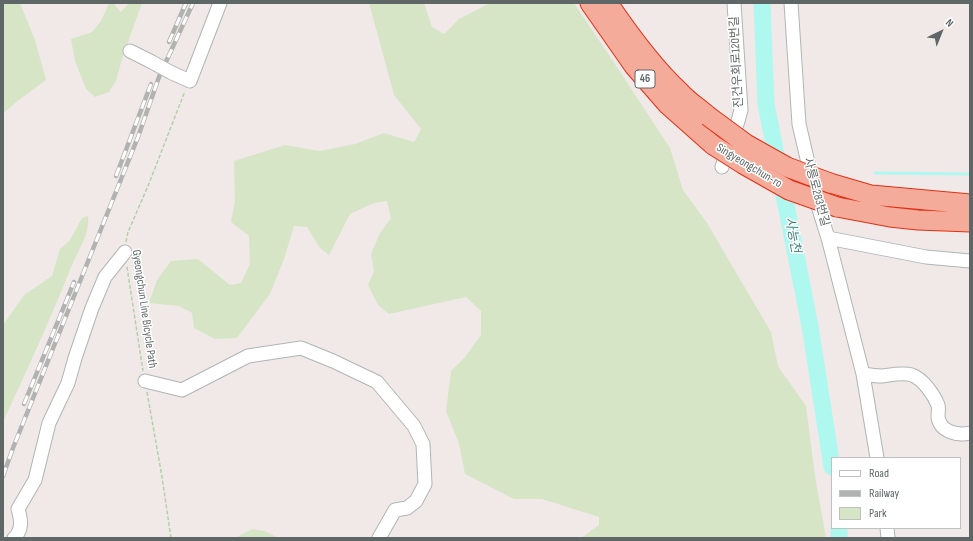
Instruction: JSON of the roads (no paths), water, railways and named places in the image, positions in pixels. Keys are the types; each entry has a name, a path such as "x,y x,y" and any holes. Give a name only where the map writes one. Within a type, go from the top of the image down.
{"highway":[{"name":"Singyeongchun-ro","path":"590,3 634,66 668,105 713,145 743,164 790,190 837,207 911,219 966,223"},
{"name":"Singyeongchun-ro","path":"608,3 654,65 680,92 708,116 746,144 787,167 830,183 871,195 970,204"}],"street":[{"path":"130,51 190,81 220,3"},
{"name":"진건우회로120번길","path":"722,167 741,110 734,3"},
{"name":"사릉로283번길","path":"791,3 799,124 818,206 828,238 926,258 970,262"},
{"path":"828,238 863,374 877,457"},
{"path":"14,538 18,534 21,522 18,509 35,480 49,423 68,383 92,308 105,277 125,252"},
{"path":"145,381 182,390 248,356 301,348 333,361 377,382 414,426 424,444 425,484 416,501 408,508 395,510 379,538"},
{"path":"863,374 880,376 898,374 912,375 922,382 934,397 938,407 938,419 943,428 950,432 962,435 970,433"}],"waterway":[{"name":"사능천","path":"762,3 766,104 810,326 831,461"},
{"path":"875,173 970,174"},
{"name":"사능천","path":"839,529 839,538"}],"railway":[{"path":"169,42 186,3"},
{"path":"3,476 138,137 159,77 193,3"},
{"path":"116,176 151,84"},
{"path":"24,404 74,282"}]}
